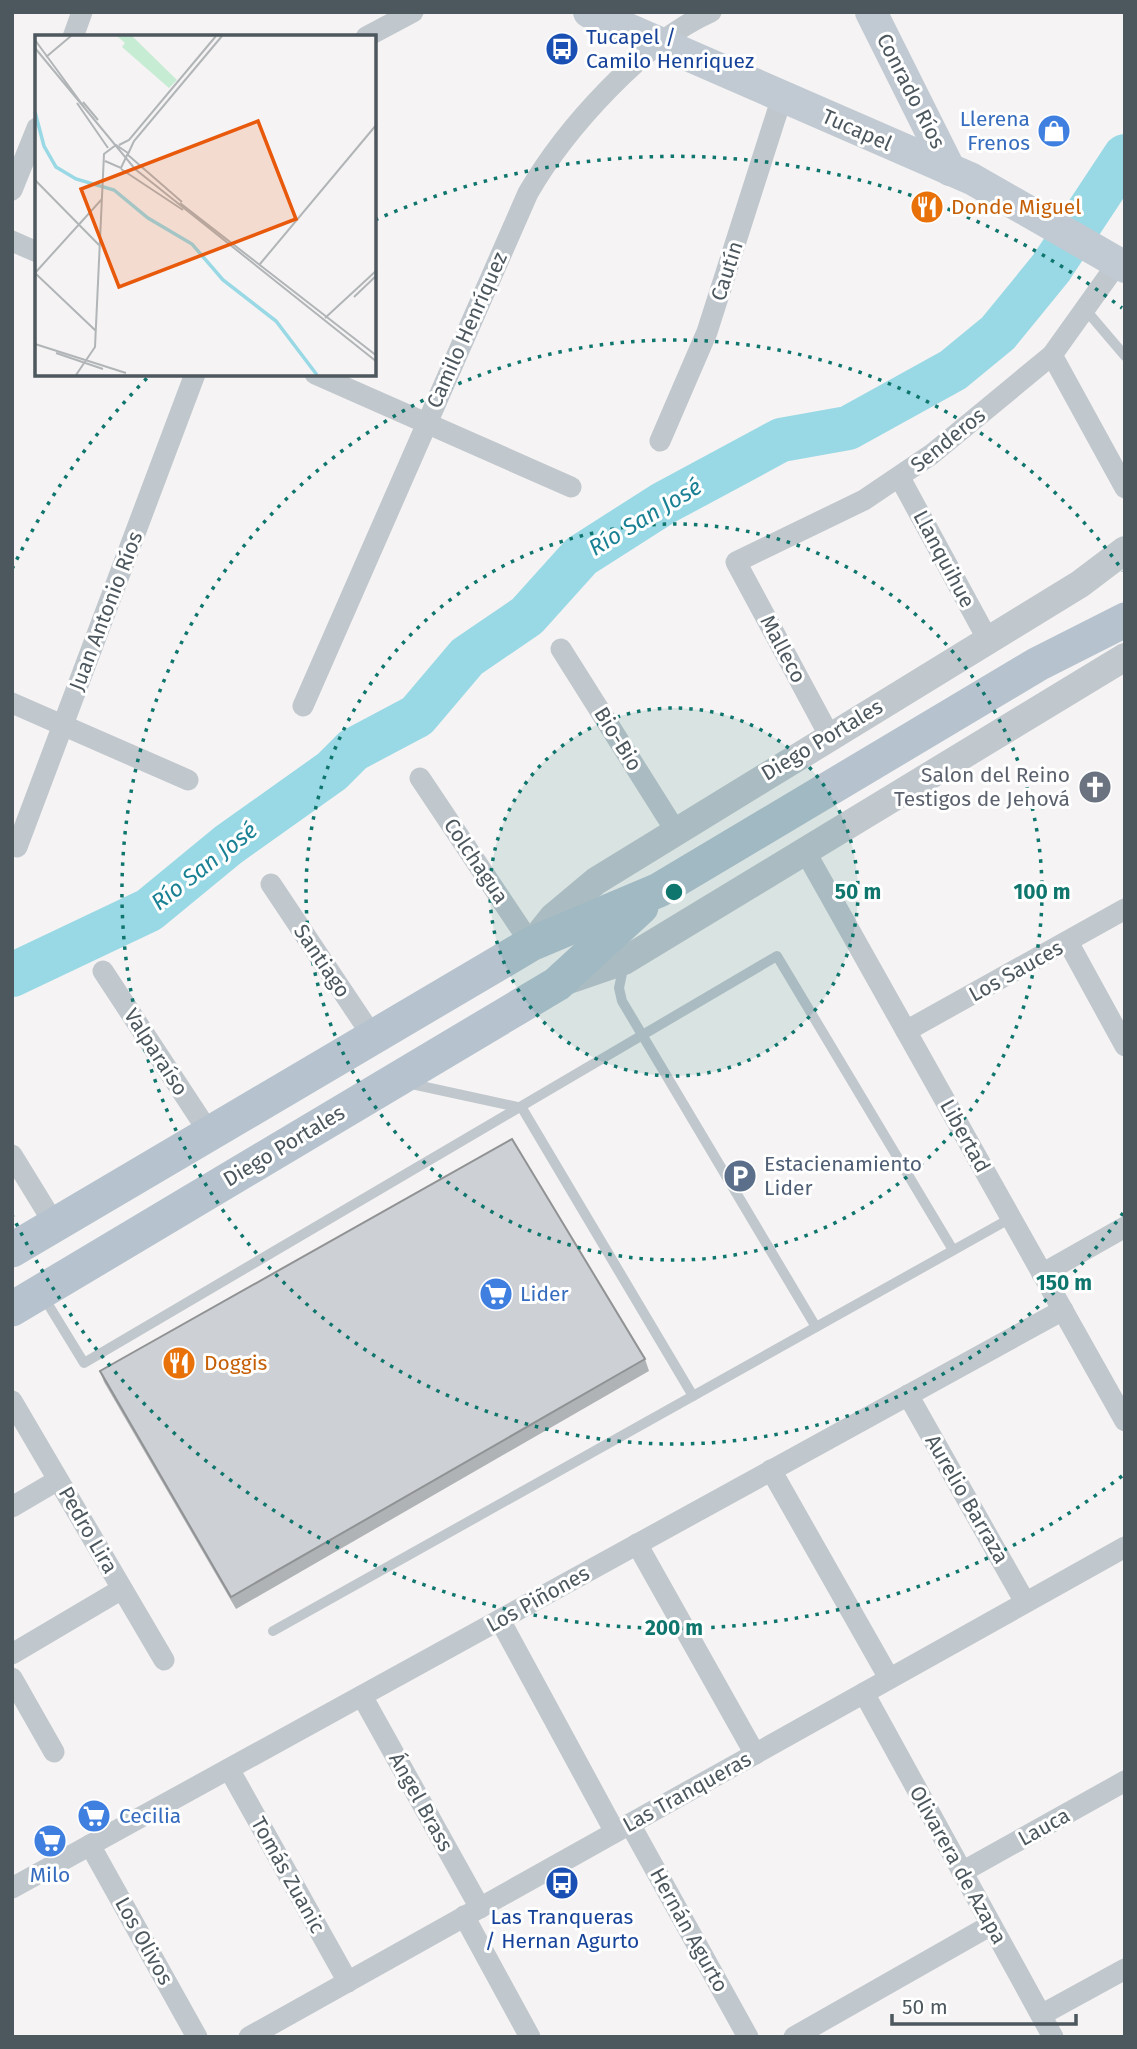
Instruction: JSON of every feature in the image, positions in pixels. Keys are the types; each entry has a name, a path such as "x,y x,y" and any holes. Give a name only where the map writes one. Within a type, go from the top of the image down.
{"main road":[{"name":"Tucapel","path":"589,12 950,170 1044,218 1116,264"},
{"name":"Conrado Ríos","path":"871,12 950,170"},
{"name":"Diego Portales","path":"13,1250 531,944 659,890 1038,664 1125,620"},
{"name":"Diego Portales","path":"26,1301 557,984 659,890"},
{"path":"13,1250 26,1301"}],"street":[{"path":"74,35 82,12"},
{"path":"370,35 413,12"},
{"name":"Camilo Henríquez","path":"303,706 528,193 543,167 577,125 657,42 711,12"},
{"name":"Cautín","path":"660,441 707,332 782,97"},
{"path":"12,191 35,133"},
{"path":"12,242 35,251"},
{"name":"Senderos","path":"736,562 864,500 900,478 1052,355 1116,264"},
{"path":"1052,355 1119,462 1125,488"},
{"name":"Juan Antonio Ríos","path":"17,847 194,376"},
{"path":"320,376 571,487"},
{"name":"Llanquihue","path":"900,478 988,640"},
{"name":"Diego Portales","path":"531,944 573,899 676,830 1080,584 1125,550"},
{"name":"Malleco","path":"736,562 829,735"},
{"name":"Bio-Bio","path":"561,649 676,830"},
{"name":"Diego Portales","path":"557,984 579,979 624,961 1125,657"},
{"path":"12,703 188,779"},
{"name":"Colchagua","path":"421,778 531,944"},
{"name":"Libertad","path":"805,851 1063,1310 1122,1408"},
{"name":"Santiago","path":"271,884 373,1037"},
{"name":"Los Sauces","path":"906,1031 1125,909"},
{"path":"1068,942 1125,1046"},
{"name":"Valparaíso","path":"103,971 210,1134"},
{"path":"12,1155 55,1225"},
{"path":"1042,1273 1125,1227"},
{"name":"Los Piñones","path":"12,1888 1063,1310"},
{"name":"Aurelio Barraza","path":"908,1395 1026,1602"},
{"name":"Pedro Lira","path":"12,1401 164,1660"},
{"path":"771,1470 889,1678"},
{"path":"12,1507 58,1480"},
{"path":"637,1544 755,1754"},
{"name":"Las Tranqueras","path":"249,2037 1125,1547"},
{"path":"12,1654 122,1589"},
{"name":"Hernán Agurto","path":"500,1620 748,2037"},
{"path":"12,1678 54,1752"},
{"name":"Olivarera de Azapa","path":"864,1693 1052,2037"},
{"name":"Ángel Brass","path":"362,1696 472,1912 530,2037"},
{"name":"Tomás Zuanic","path":"229,1769 348,1982"},
{"name":"Lauca","path":"962,1872 1125,1781"},
{"name":"Los Olivos","path":"90,1845 197,2037"},
{"path":"794,2037 991,1925"},
{"path":"1041,2015 1125,1969"}],"lane":[{"path":"1085,309 1125,356"},
{"path":"26,1301 84,1363 777,956 953,1250"},
{"path":"624,961 619,988 622,1001 816,1327"},
{"path":"394,1081 522,1108 693,1396"},
{"path":"273,1632 1011,1218"}],"building":[{"path":"512,1139 645,1359 231,1597 100,1371"}],"waterway":[{"name":"Río San José","path":"12,975 149,910 228,845 332,771 353,750 417,716 467,657 527,616 581,556 664,503 781,440 848,428 953,370 998,333 1051,268 1125,156"}],"place":[{"name":"Tucapel / Camilo Henriquez","path":"562,49"},
{"name":"Llerena Frenos","path":"1054,131"},
{"name":"Donde Miguel","path":"927,207"},
{"name":"Salon del Reino Testigos de Jehová","path":"1095,787"},
{"name":"Estacienamiento Lider","path":"740,1176"},
{"name":"Lider","path":"496,1294"},
{"name":"Doggis","path":"179,1363"},
{"name":"Cecilia","path":"94,1816"},
{"name":"Milo","path":"50,1841"},
{"name":"Las Tranqueras / Hernan Agurto","path":"562,1883"}]}
